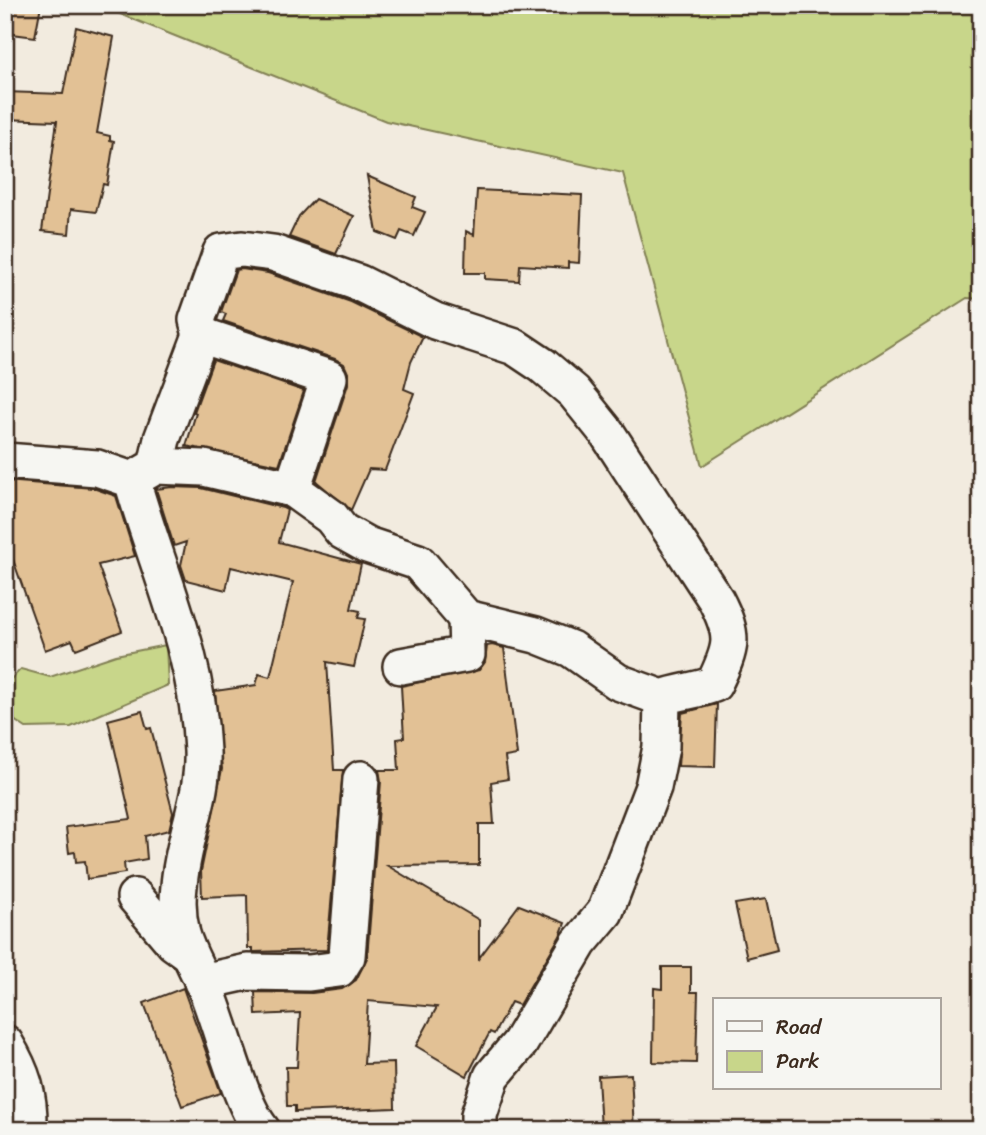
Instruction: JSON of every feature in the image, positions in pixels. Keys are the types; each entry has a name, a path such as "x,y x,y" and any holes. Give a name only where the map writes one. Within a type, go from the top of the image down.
{"street":[{"path":"5,461 144,473 204,468 292,489 331,517 342,531 367,545 418,562 466,618 536,635 571,649 618,682 662,698 682,690 702,689 713,684 730,642 730,626 607,433 574,392 542,365 515,347 435,321 359,283 273,253 243,249 221,252 197,320 201,335 162,439 144,473 180,619 197,703 201,765 178,888 178,914 250,1109 262,1130"},
{"path":"201,335 329,378 292,489"},
{"path":"401,666 467,654 466,618"},
{"path":"479,1130 479,1115 492,1076 520,1043 579,943 605,912 653,787 661,747 662,698"},
{"path":"135,897 197,969 309,973 339,969 347,956 361,779"},
{"path":"5,1043 16,1062 30,1100 29,1130"}],"green space":[{"path":"98,5 981,5 981,299 967,298 702,466 623,173 386,121"},
{"path":"166,645 168,685 71,727 26,728 5,714 5,685 21,669 50,677 116,655"}],"building":[{"path":"5,5 41,5 35,37 5,33"},
{"path":"76,27 114,37 97,133 110,136 110,140 114,141 107,185 103,184 96,212 71,209 69,234 42,231 57,121 5,119 5,92 63,94"},
{"path":"367,176 416,197 412,207 425,212 414,236 401,231 397,240 377,232"},
{"path":"477,190 582,195 579,263 568,262 568,268 520,265 519,281 485,279 485,273 465,273 466,231 474,235"},
{"path":"315,199 354,216 336,254 289,237 299,216"},
{"path":"236,270 268,273 351,302 423,337 411,362 404,389 414,393 385,470 369,469 351,510 316,481 348,384 348,373 344,364 223,321 226,314 221,312"},
{"path":"213,360 304,391 279,465 186,446 196,413 194,412"},
{"path":"5,481 93,488 116,496 135,556 98,565 122,631 76,649 72,640 45,650 5,537"},
{"path":"201,488 283,508 287,510 279,542 361,564 351,609 360,611 358,618 365,619 354,667 327,662 334,770 343,770 327,950 253,952 253,948 248,948 247,895 202,897 201,871 222,769 215,691 256,685 259,674 270,677 293,582 231,567 226,590 186,580 181,565 186,542 174,546 156,489"},
{"path":"487,646 504,648 517,755 505,757 508,779 491,782 494,824 479,824 479,865 388,866 479,920 479,958 519,905 565,923 560,936 519,1005 511,1002 494,1034 490,1032 467,1076 416,1046 437,1007 368,1001 364,1064 394,1063 395,1108 295,1112 295,1106 287,1106 286,1067 297,1067 300,1013 256,1015 255,992 312,993 342,989 356,980 367,958 381,781 379,770 399,770 397,739 404,738 401,686 479,670 485,662"},
{"path":"717,704 715,767 678,766 682,713"},
{"path":"142,711 147,729 151,728 173,813 169,830 145,836 147,859 124,863 125,873 87,879 85,861 76,862 75,852 69,853 66,827 131,819 108,720"},
{"path":"766,899 777,950 747,958 735,904"},
{"path":"662,967 691,967 691,992 698,992 696,1063 653,1062 654,988 662,989"},
{"path":"183,988 221,1093 182,1106 144,1003"},
{"path":"631,1074 634,1130 601,1130 598,1076"}]}
